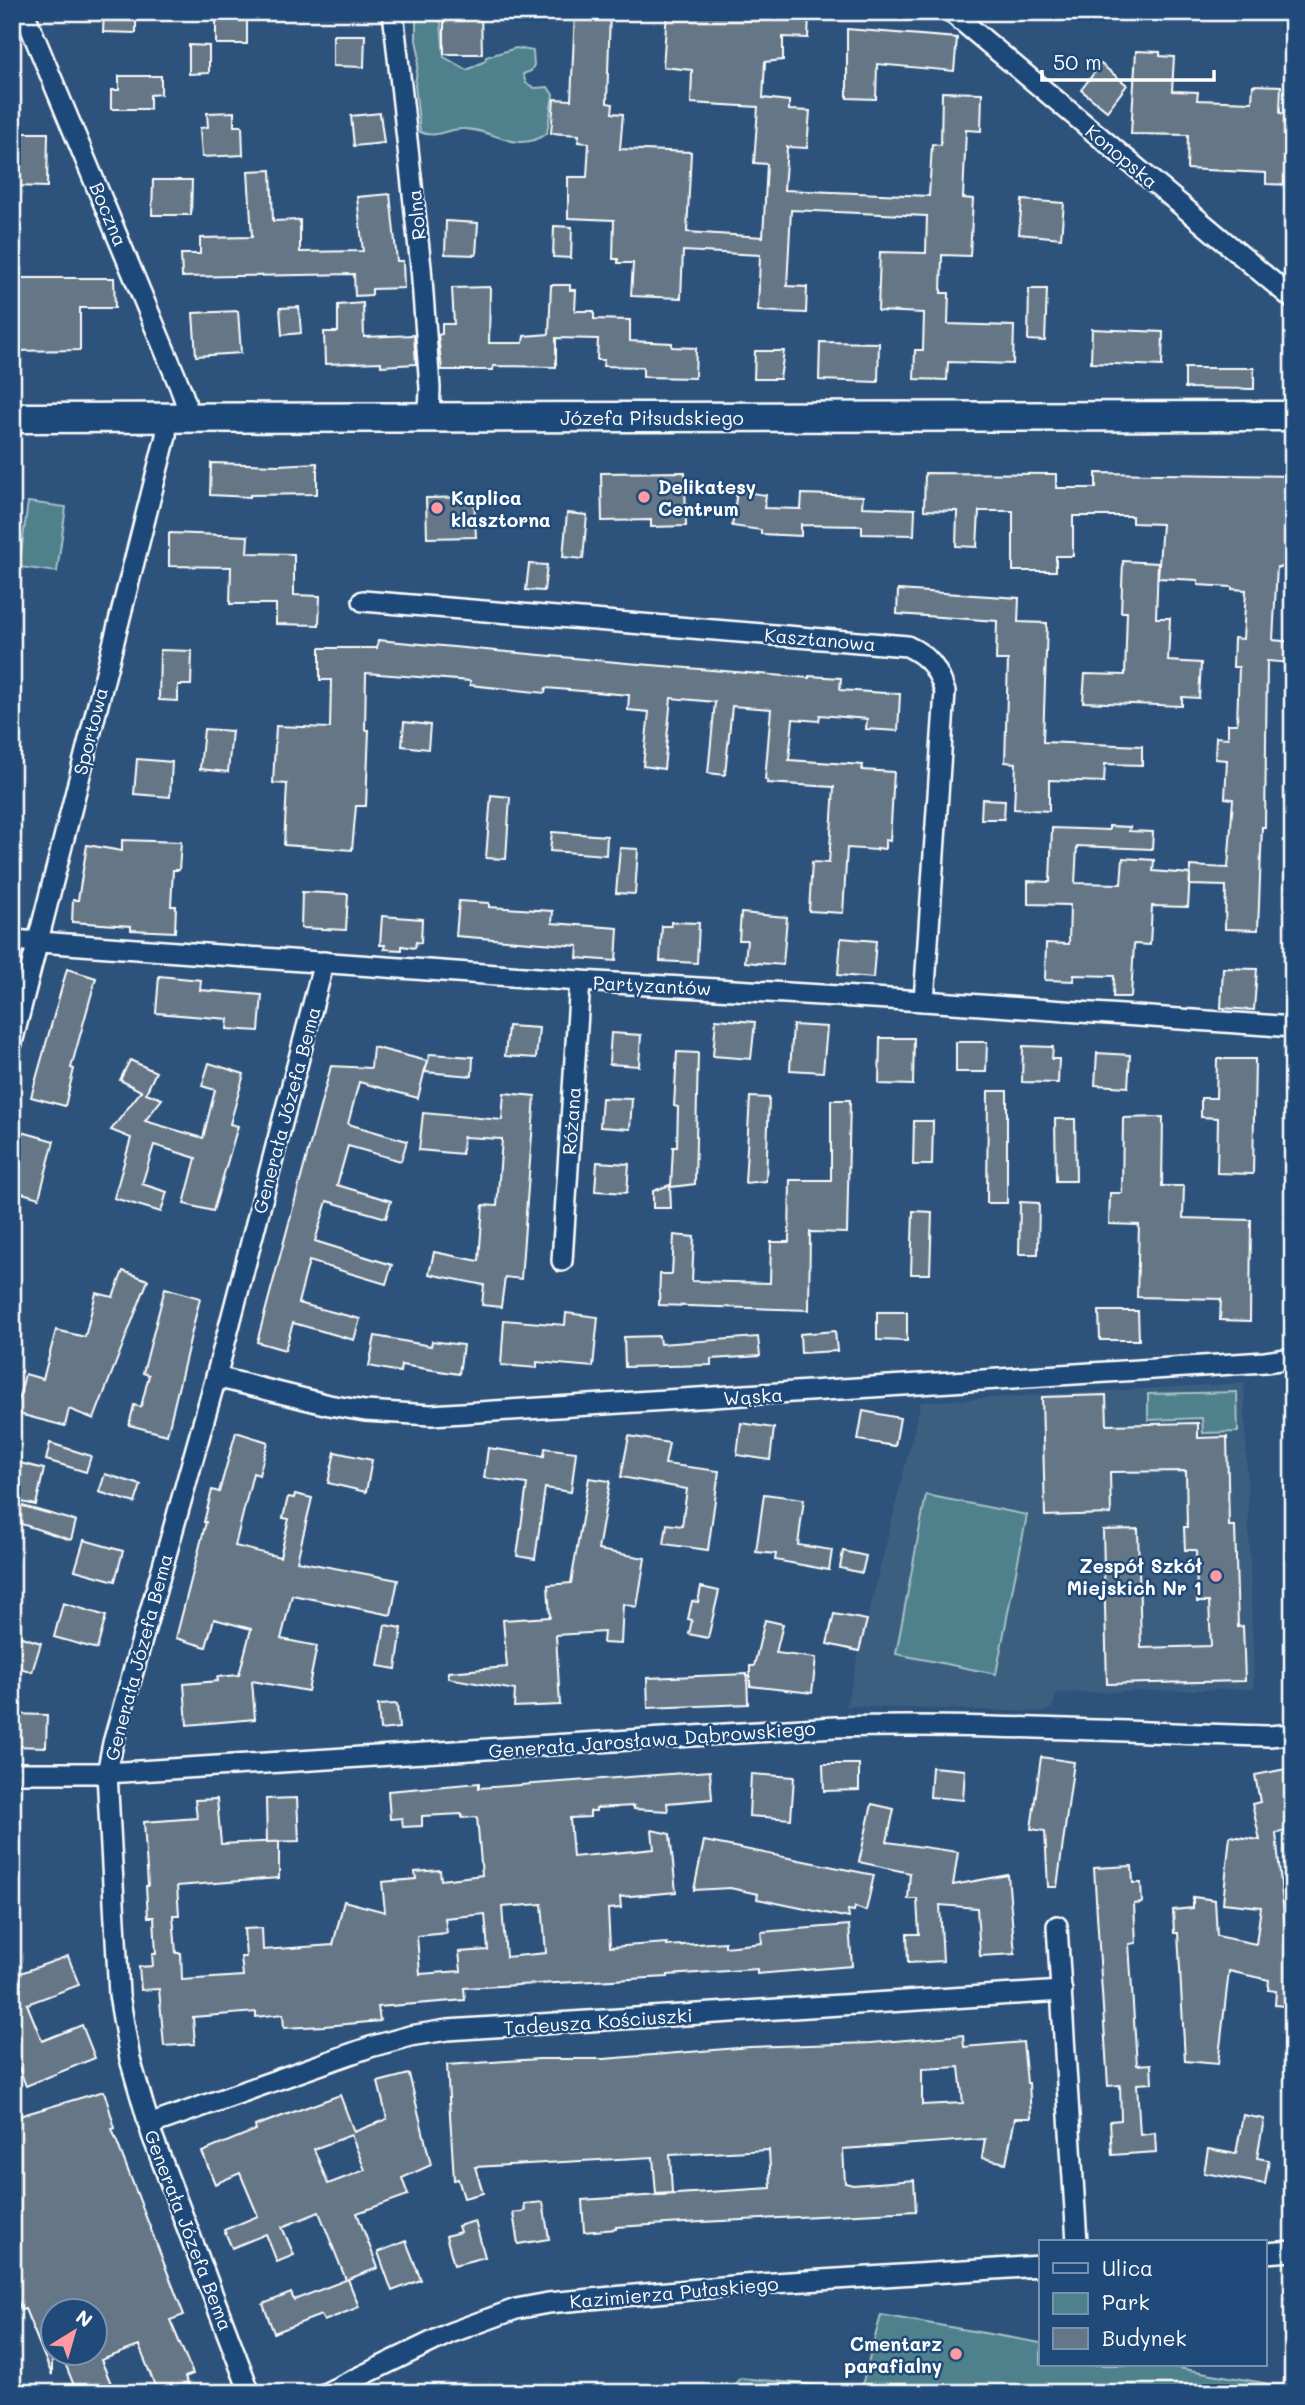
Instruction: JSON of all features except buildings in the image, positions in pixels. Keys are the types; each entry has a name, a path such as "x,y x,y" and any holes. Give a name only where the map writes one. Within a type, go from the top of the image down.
{"main road":[{"name":"Józefa Piłsudskiego","path":"12,418 1293,416"}],"street":[{"name":"Boczna","path":"24,12 180,387 185,401 176,418"},
{"name":"Rolna","path":"393,12 421,267 430,388 429,418"},
{"name":"Konopska","path":"951,12 1293,299"},
{"name":"Sportowa","path":"12,1043 166,436 176,418"},
{"name":"Kasztanowa","path":"363,601 907,646 921,653 939,674 945,692 924,1001"},
{"name":"Partyzantów","path":"12,940 580,981 924,1001 1293,1027"},
{"name":"Generała Józefa Bema","path":"250,2393 149,2125 123,2029 107,1773 113,1742 216,1377 324,962"},
{"name":"Różana","path":"562,1261 580,981"},
{"name":"Wąska","path":"216,1377 329,1405 365,1411 431,1415 1252,1363 1293,1358"},
{"name":"Generała Jarosława Dąbrowskiego","path":"12,1773 107,1773 835,1727 1269,1736 1293,1734"},
{"path":"1057,1926 1077,2240"},
{"name":"Tadeusza Kościuszki","path":"149,2125 370,2047 435,2032 1062,1991"},
{"path":"1266,2253 1293,2251"},
{"name":"Kazimierza Pułaskiego","path":"326,2393 450,2333 516,2309 548,2303 731,2286 1039,2266"}],"shaded area":[{"path":"1244,1383 1254,1689 1057,1693 1052,1707 1045,1712 846,1706 921,1402"}],"green space":[{"path":"416,17 432,17 441,22 444,57 467,70 485,61 486,57 516,48 533,51 534,65 531,71 523,74 526,83 535,88 548,87 553,95 547,133 536,139 515,142 474,130 456,129 436,134 420,132 415,85 419,55"},
{"path":"28,502 66,507 57,572 19,567"},
{"path":"1237,1392 1238,1432 1203,1433 1202,1418 1148,1420 1148,1394"},
{"path":"926,1495 1027,1515 996,1674 896,1654"},
{"name":"Cmentarz parafialny","path":"881,2315 1039,2343 1039,2366 1167,2366 1293,2388 1293,2393 727,2393 740,2378 861,2389"}],"place":[{"name":"Delikatesy Centrum","path":"644,497"},
{"name":"Kaplica klasztorna","path":"437,508"},
{"name":"Zespół Szkół Miejskich Nr 1","path":"1216,1576"},
{"name":"Cmentarz parafialny","path":"956,2354"}]}
